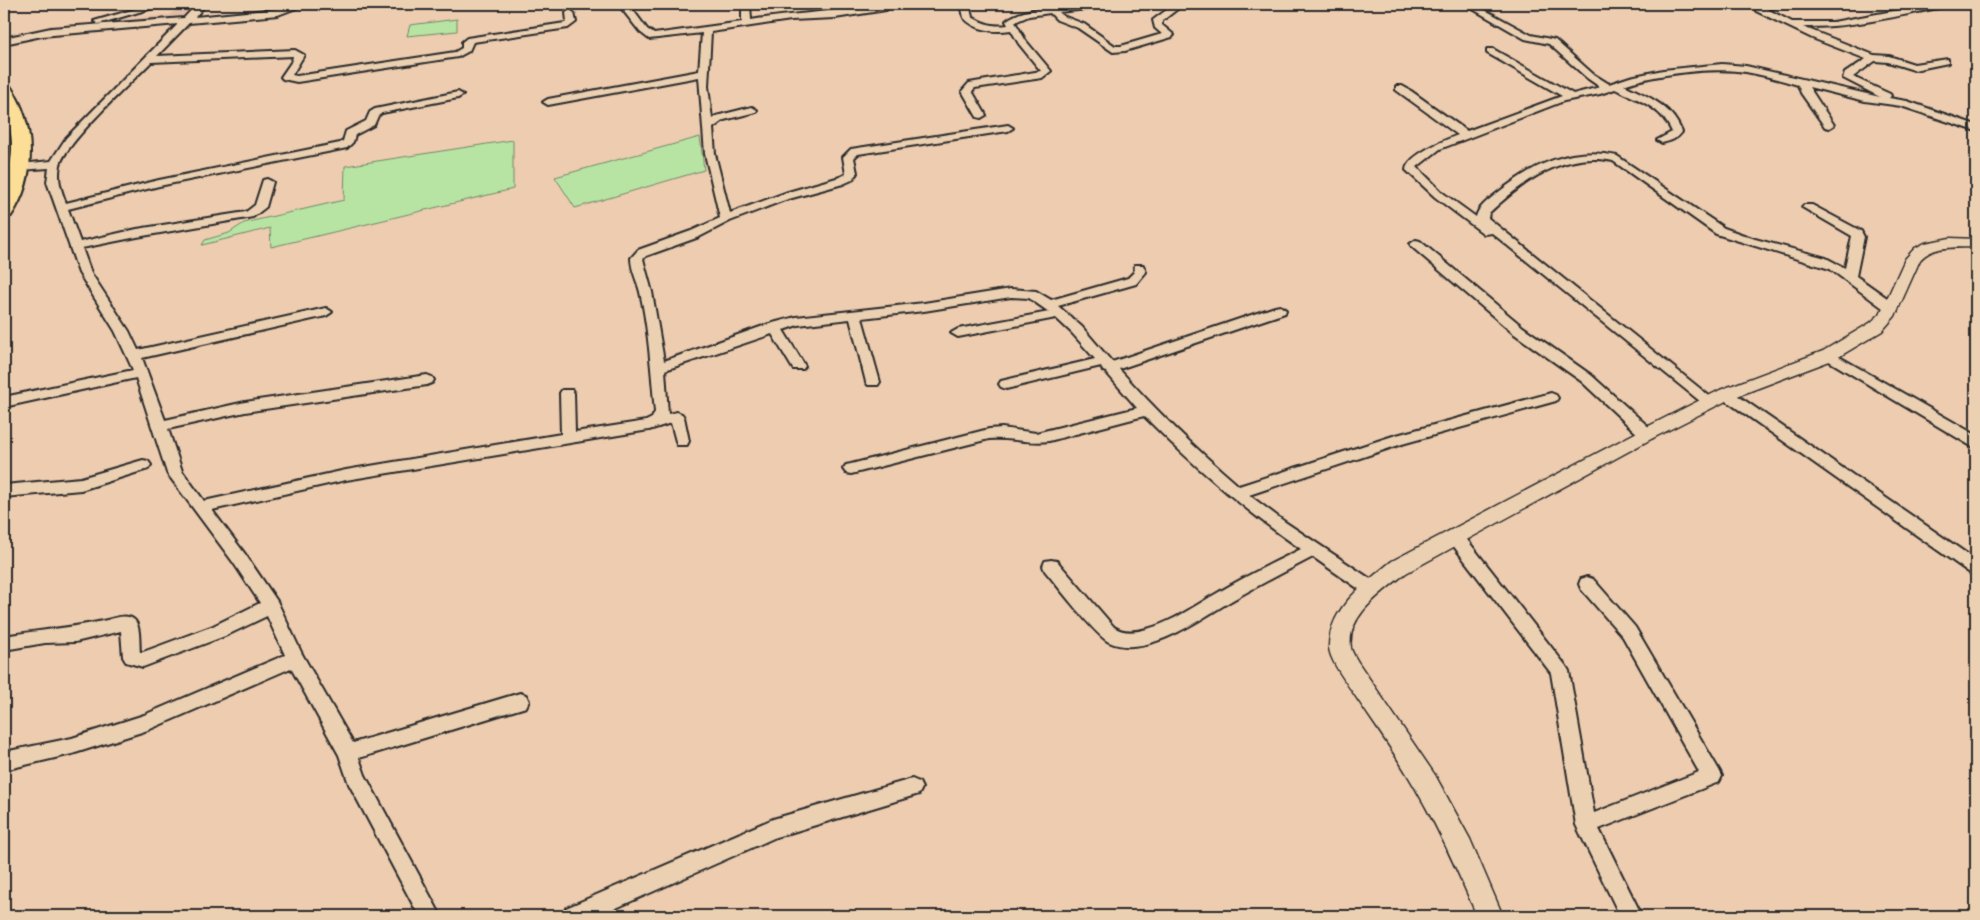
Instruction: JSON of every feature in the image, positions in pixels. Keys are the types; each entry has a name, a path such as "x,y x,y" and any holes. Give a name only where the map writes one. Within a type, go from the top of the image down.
{"highway":[{"path":"4,90 13,106 20,126 20,167 16,184 4,212"}],"street":[{"path":"4,41 114,17 162,4"},
{"path":"202,4 70,140 55,164 53,182 85,273 122,331 134,355 175,473 201,506 271,606 296,658 348,753 356,778 430,916"},
{"path":"43,33 278,12 303,4"},
{"path":"622,4 632,12 645,33 652,37 747,23 796,17 835,15 886,7"},
{"path":"746,4 747,23"},
{"path":"965,4 968,18 981,26 995,29 1012,27"},
{"path":"981,115 968,93 969,88 984,82 1042,75 1046,72 1012,27 1010,21 1018,15 1107,4"},
{"path":"1053,11 1060,18 1081,26 1108,47 1118,50 1169,35 1158,26 1157,20 1176,7 1176,4"},
{"path":"1239,4 1249,4"},
{"path":"1468,4 1528,36 1552,42 1590,76 1655,103 1674,123 1677,132 1673,136 1662,140"},
{"path":"1788,24 1833,25 1943,4"},
{"path":"1773,5 1759,9 1788,24 1873,58 1889,59 1914,67 1945,61"},
{"path":"149,59 295,53 299,55 297,61 286,77 297,79 458,54 466,49 467,42 470,40 568,25 572,22 570,13"},
{"path":"707,30 703,86 710,154 726,219"},
{"path":"1490,51 1572,97"},
{"path":"1873,58 1848,75 1848,78 1903,103 1976,128"},
{"path":"1532,258 1508,245 1464,214 1412,170 1412,166 1436,147 1549,103 1663,73 1722,67 1746,69 1865,98 1903,103"},
{"path":"548,102 704,73"},
{"path":"1802,83 1806,93 1829,125"},
{"path":"1399,88 1419,100 1437,116 1464,135"},
{"path":"62,207 159,182 343,146 348,142 350,133 370,123 374,114 379,110 458,95"},
{"path":"708,127 720,118 752,110"},
{"path":"658,422 662,412 658,368 646,292 637,264 637,258 648,251 695,234 787,194 832,184 848,177 852,174 852,168 848,157 855,151 1008,128"},
{"path":"1892,308 1834,266 1720,231 1617,159 1595,154 1578,156 1543,168 1511,187 1483,212 1482,219 1719,398 1976,568"},
{"path":"20,167 55,164"},
{"path":"76,246 137,233 249,214 260,207 268,182"},
{"path":"1808,206 1857,234 1858,237 1849,277"},
{"path":"1490,916 1461,848 1426,783 1350,668 1340,649 1343,624 1354,608 1372,589 1399,567 1455,536 1719,398 1829,354 1876,327 1892,308 1913,259 1920,250 1930,246 1950,243 1976,243"},
{"path":"1416,244 1518,330 1586,378 1647,434"},
{"path":"958,333 1053,309 1132,281 1138,276 1139,268"},
{"path":"658,368 796,321 924,307 1022,292 1032,294 1053,309 1076,330 1147,410 1183,446 1236,493 1313,550 1372,589"},
{"path":"1006,384 1106,365 1280,310"},
{"path":"134,355 326,312"},
{"path":"855,315 873,382"},
{"path":"774,327 798,366"},
{"path":"1829,354 1976,442"},
{"path":"4,402 139,373"},
{"path":"160,426 245,407 427,380"},
{"path":"567,393 568,439"},
{"path":"1236,493 1398,440 1551,398"},
{"path":"851,469 970,438 1002,433 1036,438 1049,436 1147,410"},
{"path":"201,506 346,475 649,425 677,417 682,441"},
{"path":"4,491 81,484 143,465"},
{"path":"1455,536 1560,672 1586,825 1631,916"},
{"path":"1051,566 1108,632 1113,636 1126,640 1147,636 1174,625 1313,550"},
{"path":"1586,584 1629,632 1712,776 1586,825"},
{"path":"4,643 45,636 75,635 126,623 129,625 132,657 143,660 218,631 271,606"},
{"path":"4,761 72,746 148,722 296,658"},
{"path":"348,753 520,701"},
{"path":"574,916 773,828 912,788"}],"shaded area":[{"path":"192,6 181,20 117,26 122,19 170,15 179,7"}],"green space":[{"path":"457,19 457,31 407,36 410,25"},
{"path":"700,137 704,170 575,208 555,177"},
{"path":"513,140 513,189 271,247 270,228 202,245 205,240 229,233 244,223 344,200 345,166"}]}
